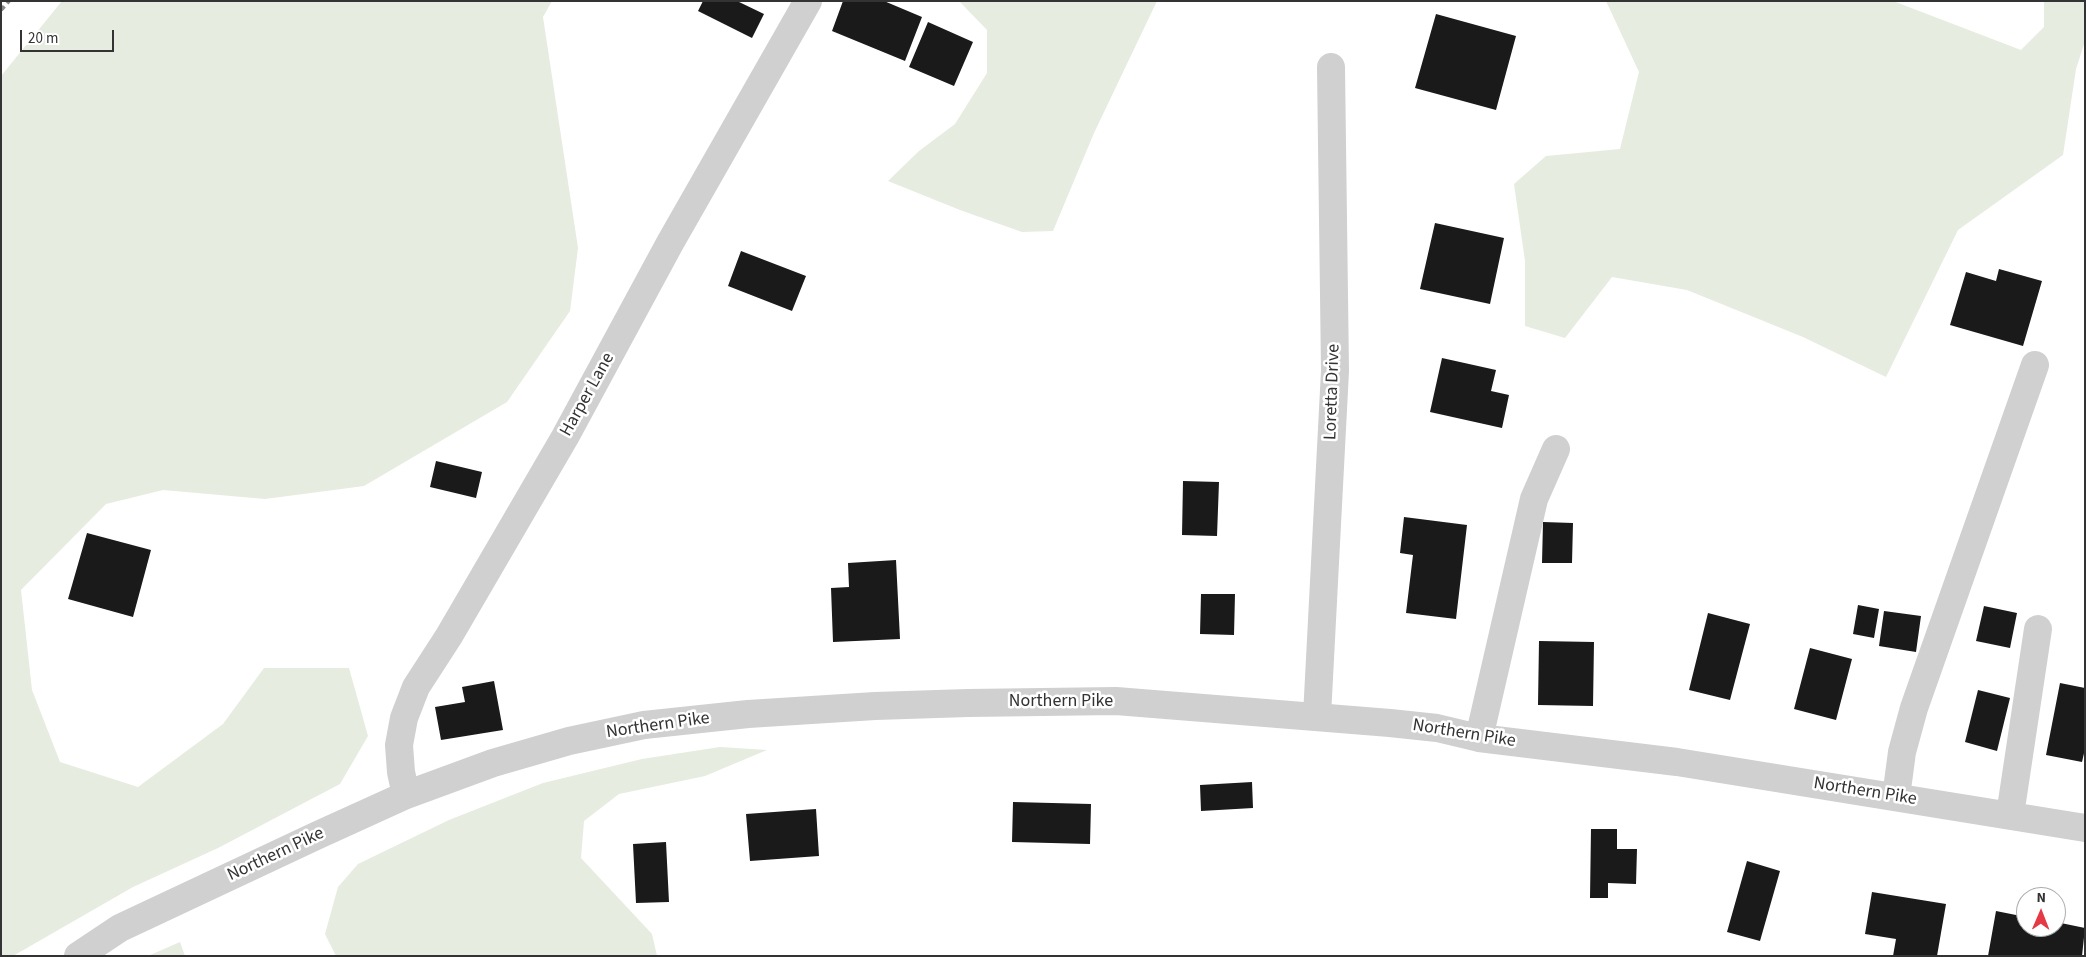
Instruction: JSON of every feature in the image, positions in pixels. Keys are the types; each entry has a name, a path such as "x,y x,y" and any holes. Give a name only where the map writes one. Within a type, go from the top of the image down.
{"street":[{"name":"Harper Lane","path":"406,795 400,772 399,745 404,718 416,687 449,636 565,436 670,243 808,1"},
{"name":"Loretta Drive","path":"1317,716 1335,371 1330,67"},
{"path":"1896,797 1902,752 1914,708 2035,365"},
{"path":"1479,738 1534,499 1556,449"},
{"path":"2010,816 2038,629"},
{"name":"Northern Pike","path":"78,956 120,928 406,795 493,764 569,741 644,725 748,714 949,703 1116,701 1197,706 1277,715 1317,716 1437,728 1479,738 1677,762 2085,828"}],"shaded area":[{"path":"62,1 552,1 543,17 578,248 570,311 507,402 364,486 265,499 163,490 106,504 21,590 32,690 60,762 138,787 223,724 264,668 349,668 368,736 340,784 218,848 133,887 13,956 1,956 1,76"},
{"path":"959,1 1157,1 1094,133 1053,231 1022,232 888,181 919,151 955,124 987,73 987,30"},
{"path":"1606,1 1893,1 2021,50 2044,27 2044,1 2085,1 2085,41 2076,69 2063,155 1958,230 1886,377 1803,337 1687,290 1612,277 1565,338 1525,326 1525,261 1514,184 1546,156 1620,149 1639,72"},
{"path":"720,747 767,750 705,776 619,794 584,821 581,858 652,934 657,956 336,956 325,934 338,887 358,864 449,820 543,783 642,759"},
{"path":"180,942 185,956 148,956"}],"building":[{"path":"703,1 737,1 764,14 752,38 698,11"},
{"path":"843,1 884,1 922,17 905,61 832,31"},
{"path":"1436,14 1516,36 1496,110 1415,88"},
{"path":"928,22 973,42 954,86 909,67"},
{"path":"1435,223 1504,238 1490,304 1420,289"},
{"path":"741,251 806,276 792,311 728,286"},
{"path":"1999,269 2042,281 2023,346 1950,325 1966,272 1996,281"},
{"path":"1442,358 1496,370 1491,391 1509,395 1502,428 1430,412"},
{"path":"436,461 482,472 476,498 430,487"},
{"path":"1183,481 1219,482 1217,536 1182,535"},
{"path":"1404,517 1467,525 1456,619 1406,613 1413,555 1400,553"},
{"path":"1543,522 1573,523 1572,563 1542,563"},
{"path":"87,533 151,550 133,617 68,599"},
{"path":"896,560 900,639 833,642 831,588 849,587 848,563"},
{"path":"1201,594 1235,594 1234,635 1200,634"},
{"path":"1858,605 1879,609 1874,638 1853,634"},
{"path":"1984,606 2017,613 2010,648 1976,641"},
{"path":"1884,611 1921,616 1916,652 1879,646"},
{"path":"1708,613 1750,624 1730,700 1689,690"},
{"path":"1539,641 1594,642 1593,706 1538,705"},
{"path":"1810,648 1852,659 1836,720 1794,709"},
{"path":"494,681 503,730 441,740 435,707 465,702 462,687"},
{"path":"2060,683 2085,688 2085,749 2082,762 2046,755"},
{"path":"1978,690 2010,698 1997,751 1965,742"},
{"path":"1252,782 1253,808 1201,811 1200,785"},
{"path":"1013,802 1091,804 1090,844 1012,842"},
{"path":"816,809 819,856 750,861 746,814"},
{"path":"1591,829 1617,829 1617,849 1637,849 1636,884 1608,883 1608,898 1590,898"},
{"path":"666,842 669,902 636,903 633,844"},
{"path":"1747,861 1780,871 1760,941 1727,932"},
{"path":"1872,892 1946,904 1937,956 1893,956 1896,939 1865,934"},
{"path":"1996,911 2016,915 2016,937 2066,937 2066,924 2085,928 2082,956 1988,956"}],"railway":[{"path":"1,10 9,1"}]}
